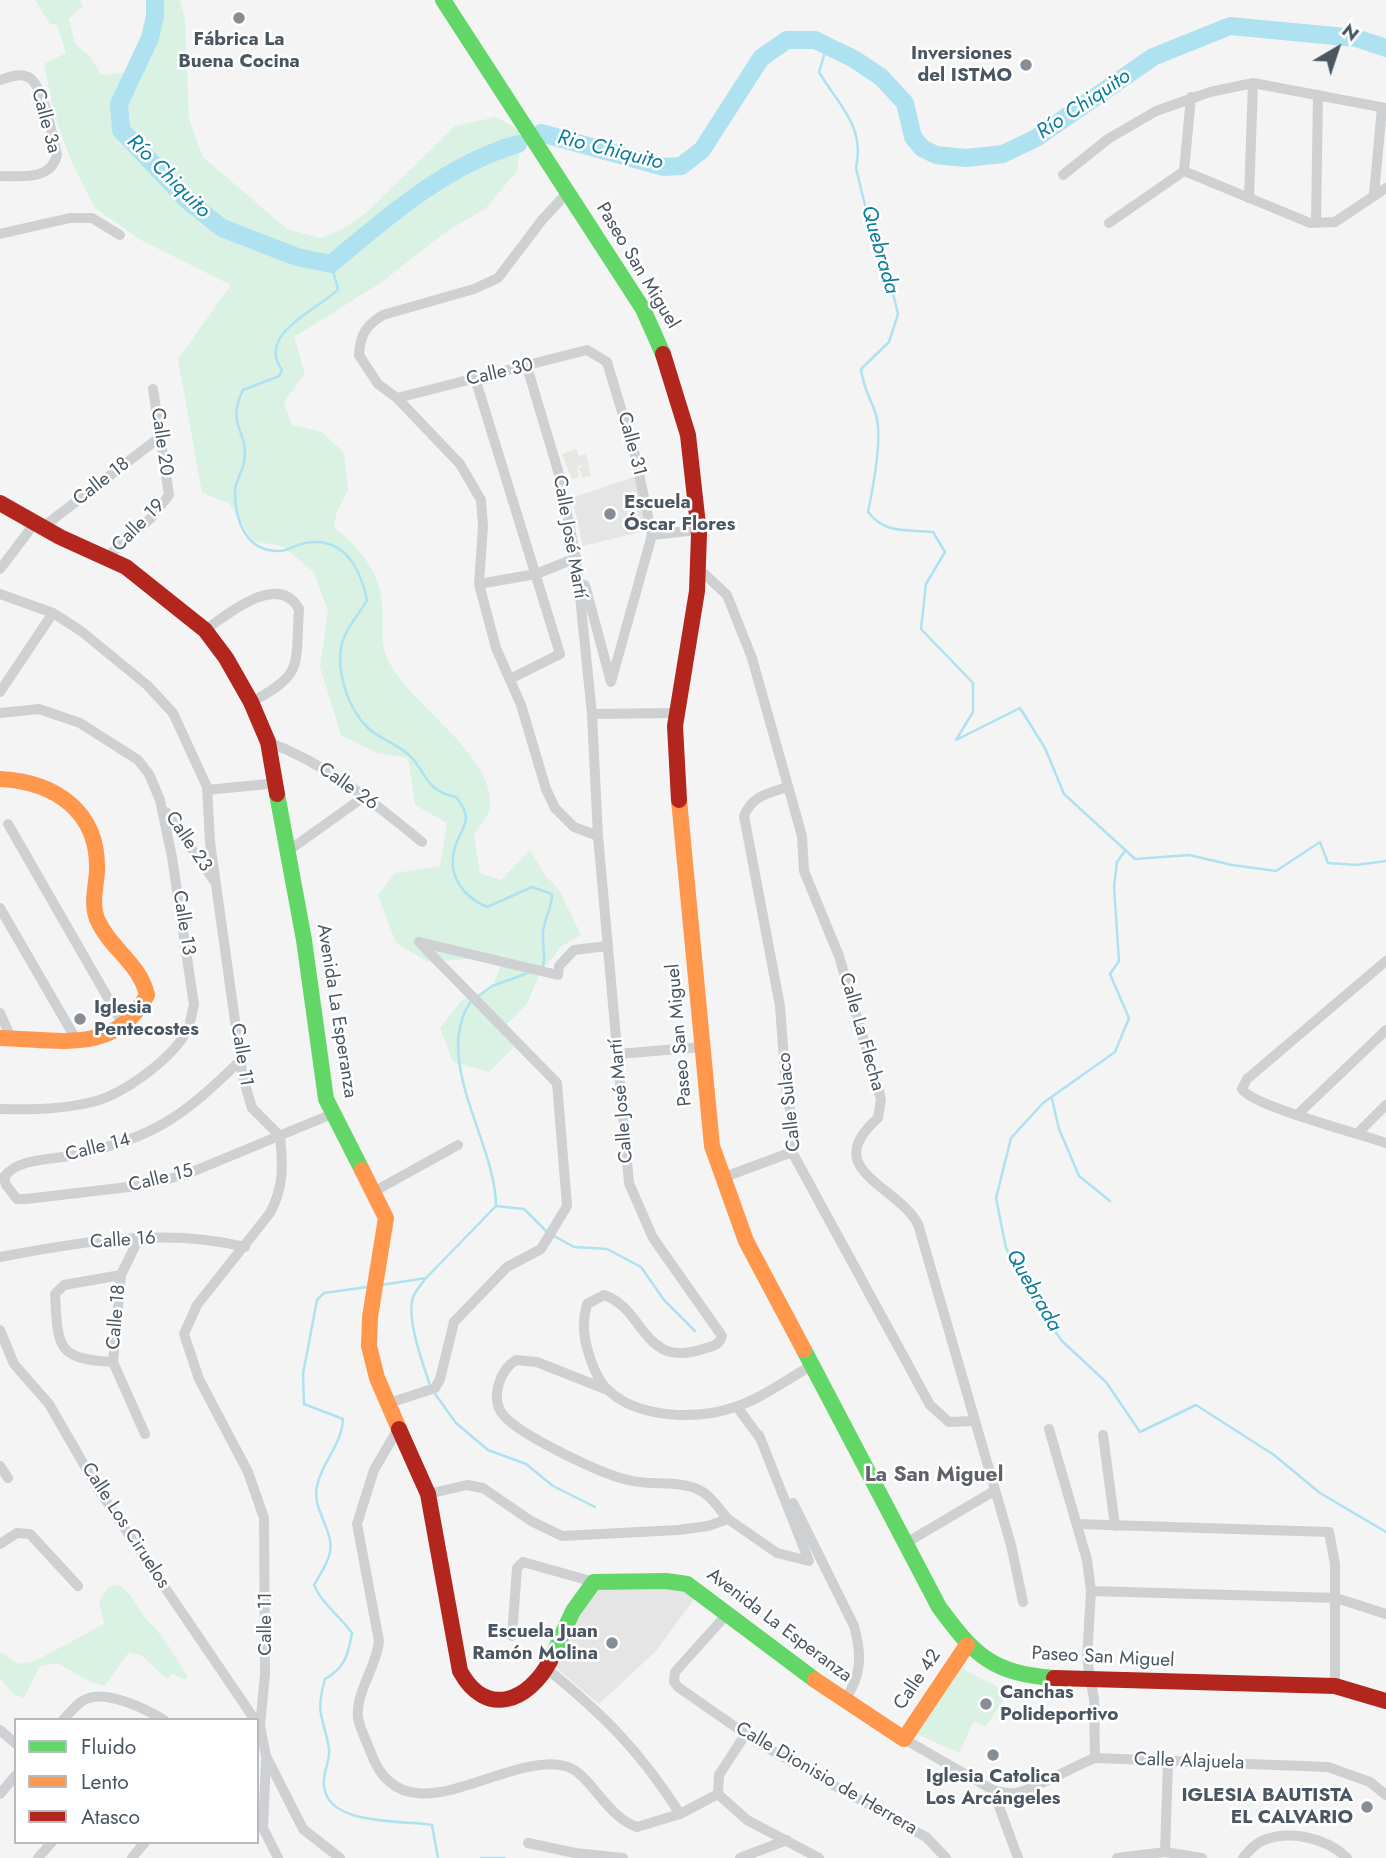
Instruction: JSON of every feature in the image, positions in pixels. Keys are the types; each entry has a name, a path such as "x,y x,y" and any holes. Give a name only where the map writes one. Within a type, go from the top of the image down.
{"street":[{"name":"Paseo San Miguel","path":"443,0 643,309 662,348 687,426 699,569 674,713 674,749 712,1146 746,1241 939,1607 967,1645 990,1662 1020,1675 1092,1681 1335,1686 1386,1701"},
{"name":"Calle 3a","path":"0,80 20,75 29,77 38,86 57,155 51,167 34,177 0,176"},
{"path":"1249,198 1253,83"},
{"path":"1063,175 1108,139 1156,111 1191,97 1253,83 1384,108 1374,194"},
{"path":"1316,221 1318,95"},
{"path":"1109,223 1184,171 1191,97"},
{"path":"1184,171 1310,223 1335,222 1386,188"},
{"path":"567,193 542,220 498,278 474,289 383,315 370,323 362,333 359,355 378,384 397,398 460,464 481,500 483,526 479,584 490,629 555,808 574,827 598,835"},
{"path":"0,234 70,218 92,218 120,235"},
{"name":"Calle 30","path":"397,398 587,350 601,356"},
{"name":"Calle 31","path":"601,356 611,370 628,427 652,535"},
{"name":"Calle José Martí","path":"527,367 559,474 576,554 592,714 607,946 633,1192 653,1238 722,1340 700,1350 659,1348 646,1338 623,1305 604,1295 595,1297 587,1304 583,1328 597,1376 608,1390"},
{"path":"475,378 560,654 510,679"},
{"name":"Calle 20","path":"153,388 169,495"},
{"name":"Calle 18","path":"0,569 39,525 160,437"},
{"name":"Calle 19","path":"108,556 151,519 169,495"},
{"name":"Avenida La Esperanza","path":"0,503 39,525 108,556 205,630 226,658 251,702 268,742 278,783 304,940 315,1036 332,1114 375,1191 386,1218 370,1317 369,1346 377,1378 428,1494 438,1539 449,1623 465,1681 483,1696 510,1700 530,1690 547,1669 570,1615 594,1582 666,1581 687,1584 844,1701 993,1790"},
{"path":"479,584 536,574 576,554 611,682 652,535 697,530"},
{"name":"Calle La Flecha","path":"699,569 727,595 736,610 802,836 804,871 839,956 881,1099 878,1118 864,1130 856,1146 856,1159 863,1171 902,1202 918,1224 1011,1545 1023,1601"},
{"name":"Calle 11","path":"0,594 54,613 109,652 147,685 173,713 207,790 216,884 243,1078 252,1108 280,1136 283,1175 277,1200 245,1247 197,1305 189,1317 184,1334 199,1379 248,1472 264,1518 265,1674 258,1718"},
{"path":"205,630 239,606 261,596 280,594 295,602 299,609 293,672 277,689 251,702"},
{"path":"0,692 54,613"},
{"name":"Calle 13","path":"0,713 39,709 80,723 138,760 149,774 160,800 193,981 194,1005 189,1027 176,1046 141,1078 117,1092 92,1102 24,1110 0,1109"},
{"path":"592,714 674,713"},
{"name":"Calle 26","path":"268,742 320,766 365,796 422,842"},
{"path":"0,779 42,784 55,789 83,814 94,832 97,856 96,919 106,934 136,964 145,982 146,1000 124,1026 105,1037 55,1043 6,1038 0,1013"},
{"path":"207,790 278,783"},
{"name":"Calle Sulaco","path":"788,787 757,797 744,816 780,1006 786,1089 794,1129 792,1152 930,1405 949,1422 973,1421"},
{"path":"288,851 365,796"},
{"name":"Calle 23","path":"160,800 216,884"},
{"path":"8,824 124,1026"},
{"path":"0,908 77,1041"},
{"path":"389,1404 435,1388 442,1375 454,1322 479,1293 507,1267 541,1249 566,1206 557,1083 419,942 558,975 559,966 574,950 607,946"},
{"path":"1384,966 1244,1083 1242,1089 1248,1096 1297,1115 1386,1143"},
{"path":"1297,1115 1386,1030"},
{"path":"618,1054 702,1046"},
{"name":"Calle 14","path":"11,1169 126,1143 146,1135 186,1111 242,1059"},
{"path":"1358,1133 1386,1105"},
{"name":"Calle 15","path":"11,1169 4,1180 17,1199 84,1195 146,1185 187,1174 332,1114"},
{"path":"375,1191 458,1145"},
{"path":"722,1178 792,1152"},
{"name":"Calle 16","path":"0,1257 85,1243 179,1236 214,1239 245,1247"},
{"name":"Calle 18","path":"138,1240 121,1275 113,1362 145,1434"},
{"path":"113,1362 81,1360 65,1349 57,1329 55,1294 64,1285 121,1275"},
{"name":"Calle Los Ciruelos","path":"0,1330 14,1364 49,1404 98,1489 254,1718"},
{"path":"759,1435 809,1562 777,1553 728,1519 699,1489 630,1481 602,1472 509,1420 502,1414 498,1398 503,1371 516,1360 537,1362 608,1390 631,1404 661,1413 711,1413 737,1407 810,1366"},
{"path":"737,1407 759,1435 854,1626 861,1660 858,1676 844,1701"},
{"path":"399,1427 374,1470 357,1524 379,1641 377,1658 361,1698 358,1717 374,1762 383,1776 394,1788 409,1792 436,1792 515,1771 562,1765 580,1775 624,1822 644,1827 680,1814 718,1794"},
{"path":"1049,1429 1087,1560 1091,1591 1087,1659 1092,1681 1095,1758"},
{"path":"1103,1435 1115,1526"},
{"path":"0,1466 8,1478"},
{"path":"428,1494 467,1485 483,1488 531,1521 562,1536 678,1530 708,1526 728,1519"},
{"path":"906,1543 994,1491"},
{"path":"1077,1524 1329,1532 1336,1598 1335,1686"},
{"path":"0,1544 17,1533 30,1534 78,1586"},
{"path":"512,1636 517,1568 523,1562 594,1582"},
{"path":"1091,1591 1336,1598 1386,1614"},
{"name":"Calle Dionisio de Herrera","path":"728,1613 676,1672 674,1682 745,1735 926,1837 946,1858"},
{"name":"Calle 42","path":"904,1739 967,1645"},
{"path":"547,1669 606,1718 655,1775 680,1814"},
{"path":"65,1718 76,1705 90,1697 108,1698 158,1718"},
{"path":"0,1730 14,1742"},
{"path":"259,1730 266,1756 303,1829 341,1858"},
{"path":"718,1794 719,1776 745,1735"},
{"path":"266,1756 263,1828 278,1858"},
{"name":"Calle Alajuela","path":"993,1790 1019,1793 1065,1769 1095,1758 1328,1767 1370,1782 1386,1795"},
{"path":"1165,1852 1168,1762"},
{"path":"0,1794 14,1777"},
{"path":"993,1790 1018,1858"},
{"path":"718,1794 747,1820 819,1858"},
{"path":"1243,1858 1256,1844 1276,1838 1316,1838 1339,1849 1347,1858"},
{"path":"740,1858 787,1840"},
{"path":"528,1843 575,1853 623,1858"},
{"path":"38,1858 50,1844"},
{"path":"1117,1858 1165,1852 1202,1858"}],"shaded area":[{"path":"576,449 579,456 586,454 591,476 582,478 579,468 583,467 582,464 577,468 579,477 572,479 562,454"},
{"name":"Escuela Óscar Flores","path":"636,476 648,530 583,546 572,498"},
{"name":"Escuela Juan Ramón Molina","path":"672,1586 698,1594 655,1652 599,1704 553,1665 567,1634 591,1595 603,1588"}],"green space":[{"path":"35,0 80,0 83,6 69,19 75,44 90,56 101,75 123,73 140,48 149,0 180,0 185,20 189,119 203,157 287,229 320,238 340,231 366,213 455,126 496,117 522,132 517,171 486,208 444,233 382,282 294,337 305,374 284,402 292,425 322,432 344,453 348,490 336,514 334,528 359,551 377,580 382,602 386,655 411,691 464,747 488,787 490,807 474,835 480,873 501,880 530,850 545,875 559,890 581,935 562,946 540,973 527,1004 507,1024 514,1047 489,1072 453,1062 440,1028 461,1001 492,988 505,956 428,962 396,943 378,895 395,873 440,866 447,823 415,805 408,758 377,753 341,735 320,667 328,611 314,572 282,546 253,541 229,503 202,493 178,359 231,285 141,240 95,208 73,165 55,117 44,64 66,53 57,25 50,24"},
{"path":"118,1585 128,1593 165,1641 187,1676 186,1680 172,1674 167,1679 142,1656 129,1652 105,1686 91,1682 57,1663 40,1666 24,1698 14,1694 0,1679 0,1652 18,1664 35,1661 104,1624 99,1603 108,1587"},
{"path":"961,1668 1009,1693 985,1727 974,1721 959,1753 917,1734"}],"waterway":[{"name":"Río Chiquito","path":"155,0 150,38 119,104 121,130 187,200 222,228 297,257 331,264 442,178 492,153 518,144"},
{"name":"Río Chiquito","path":"541,133 664,167 681,166 702,150 761,58 787,40 815,40 854,59 881,77 905,103 913,137 922,148 936,155 966,158 1003,154 1036,138 1153,57 1230,26 1356,38 1386,48"},
{"name":"Quebrada","path":"827,45 819,72 854,128 858,153 856,168 878,259 891,286 898,314 889,342 861,369 878,425 876,463 868,512 890,528 933,532 945,552 926,584 921,629 973,683 973,712 956,740 1020,708 1045,748 1064,794 1135,859 1189,855 1276,871 1320,842 1328,863 1356,865 1386,861"},
{"path":"331,264 338,289 283,333 277,345 276,357 282,370 279,376 243,390 238,402 237,421 245,452 235,492 240,524 251,540 268,550 283,551 302,544 319,542 330,544 348,557 355,566 367,600 342,642 341,669 350,702 368,728 408,754 434,787 456,797 462,806 466,819 456,843 453,869 460,885 471,898 487,907 532,887 552,894 543,932 543,966"},
{"name":"Quebrada","path":"1125,851 1117,862 1114,887 1119,961 1110,974 1129,1018 1115,1052 1043,1103 1011,1138 996,1198 1006,1248 1034,1302 1062,1341 1106,1382 1140,1432 1196,1405 1274,1455 1320,1493 1386,1532"},
{"path":"477,997 492,986 528,973"},
{"path":"381,1285 426,1278 496,1206 493,1181 461,1074 458,1048 461,1023 472,1000"},
{"path":"1052,1099 1059,1129 1079,1176 1110,1201"},
{"path":"496,1206 524,1209 548,1233"},
{"path":"554,1236 574,1247 607,1249 641,1267 664,1300 695,1331"},
{"path":"425,1279 415,1292 411,1306 416,1341 430,1385"},
{"path":"367,1287 324,1293 317,1300 303,1374 304,1404 343,1419 339,1437 323,1469 316,1495 331,1547 314,1585 352,1633 344,1660 337,1670 325,1679 322,1691 321,1715 329,1753 324,1786 329,1799 339,1809 353,1815 432,1825 438,1858"},
{"path":"433,1391 456,1423 488,1450 526,1464 553,1486 595,1507"},
{"path":"481,1858 505,1858"}],"traffic: fast":[{"path":"443,0 643,309 663,354"},
{"path":"277,794 304,940 326,1099 362,1170"},
{"path":"804,1350 939,1607 963,1638 987,1659 1015,1672 1054,1678"},
{"path":"550,1661 573,1611 594,1582 666,1581 687,1584 815,1680"}],"traffic: slow":[{"path":"0,779 39,786 70,804 82,816 96,850 94,901 97,919 109,939 138,973 147,995 134,1014 119,1028 102,1036 64,1041 0,1038"},
{"path":"679,800 712,1146 746,1241 804,1350"},
{"path":"362,1170 386,1218 370,1317 369,1346 377,1378 399,1429"},
{"path":"815,1680 904,1739 967,1645"}],"traffic: jam":[{"path":"663,354 688,435 699,534 697,591 675,726 679,800"},
{"path":"0,503 60,537 126,567 205,630 226,658 251,702 268,742 277,794"},
{"path":"399,1429 428,1494 460,1671 470,1686 482,1695 507,1699 531,1686 550,1661"},
{"path":"1054,1678 1335,1686 1386,1701"}],"place":[{"name":"Fábrica La Buena Cocina","path":"239,18"},
{"name":"Inversiones del ISTMO","path":"1026,65"},
{"name":"Escuela Óscar Flores","path":"610,514"},
{"name":"Iglesia Pentecostes","path":"80,1019"},
{"name":"Escuela Juan Ramón Molina","path":"612,1643"},
{"name":"Canchas Polideportivo","path":"986,1704"},
{"name":"Iglesia Catolica Los Arcángeles","path":"993,1755"},
{"name":"IGLESIA BAUTISTA EL CALVARIO","path":"1367,1807"}],"district":[{"name":"La San Miguel","path":"934,1476"}],"water label":[{"name":"Rio Chiquito","path":"610,151"}]}
